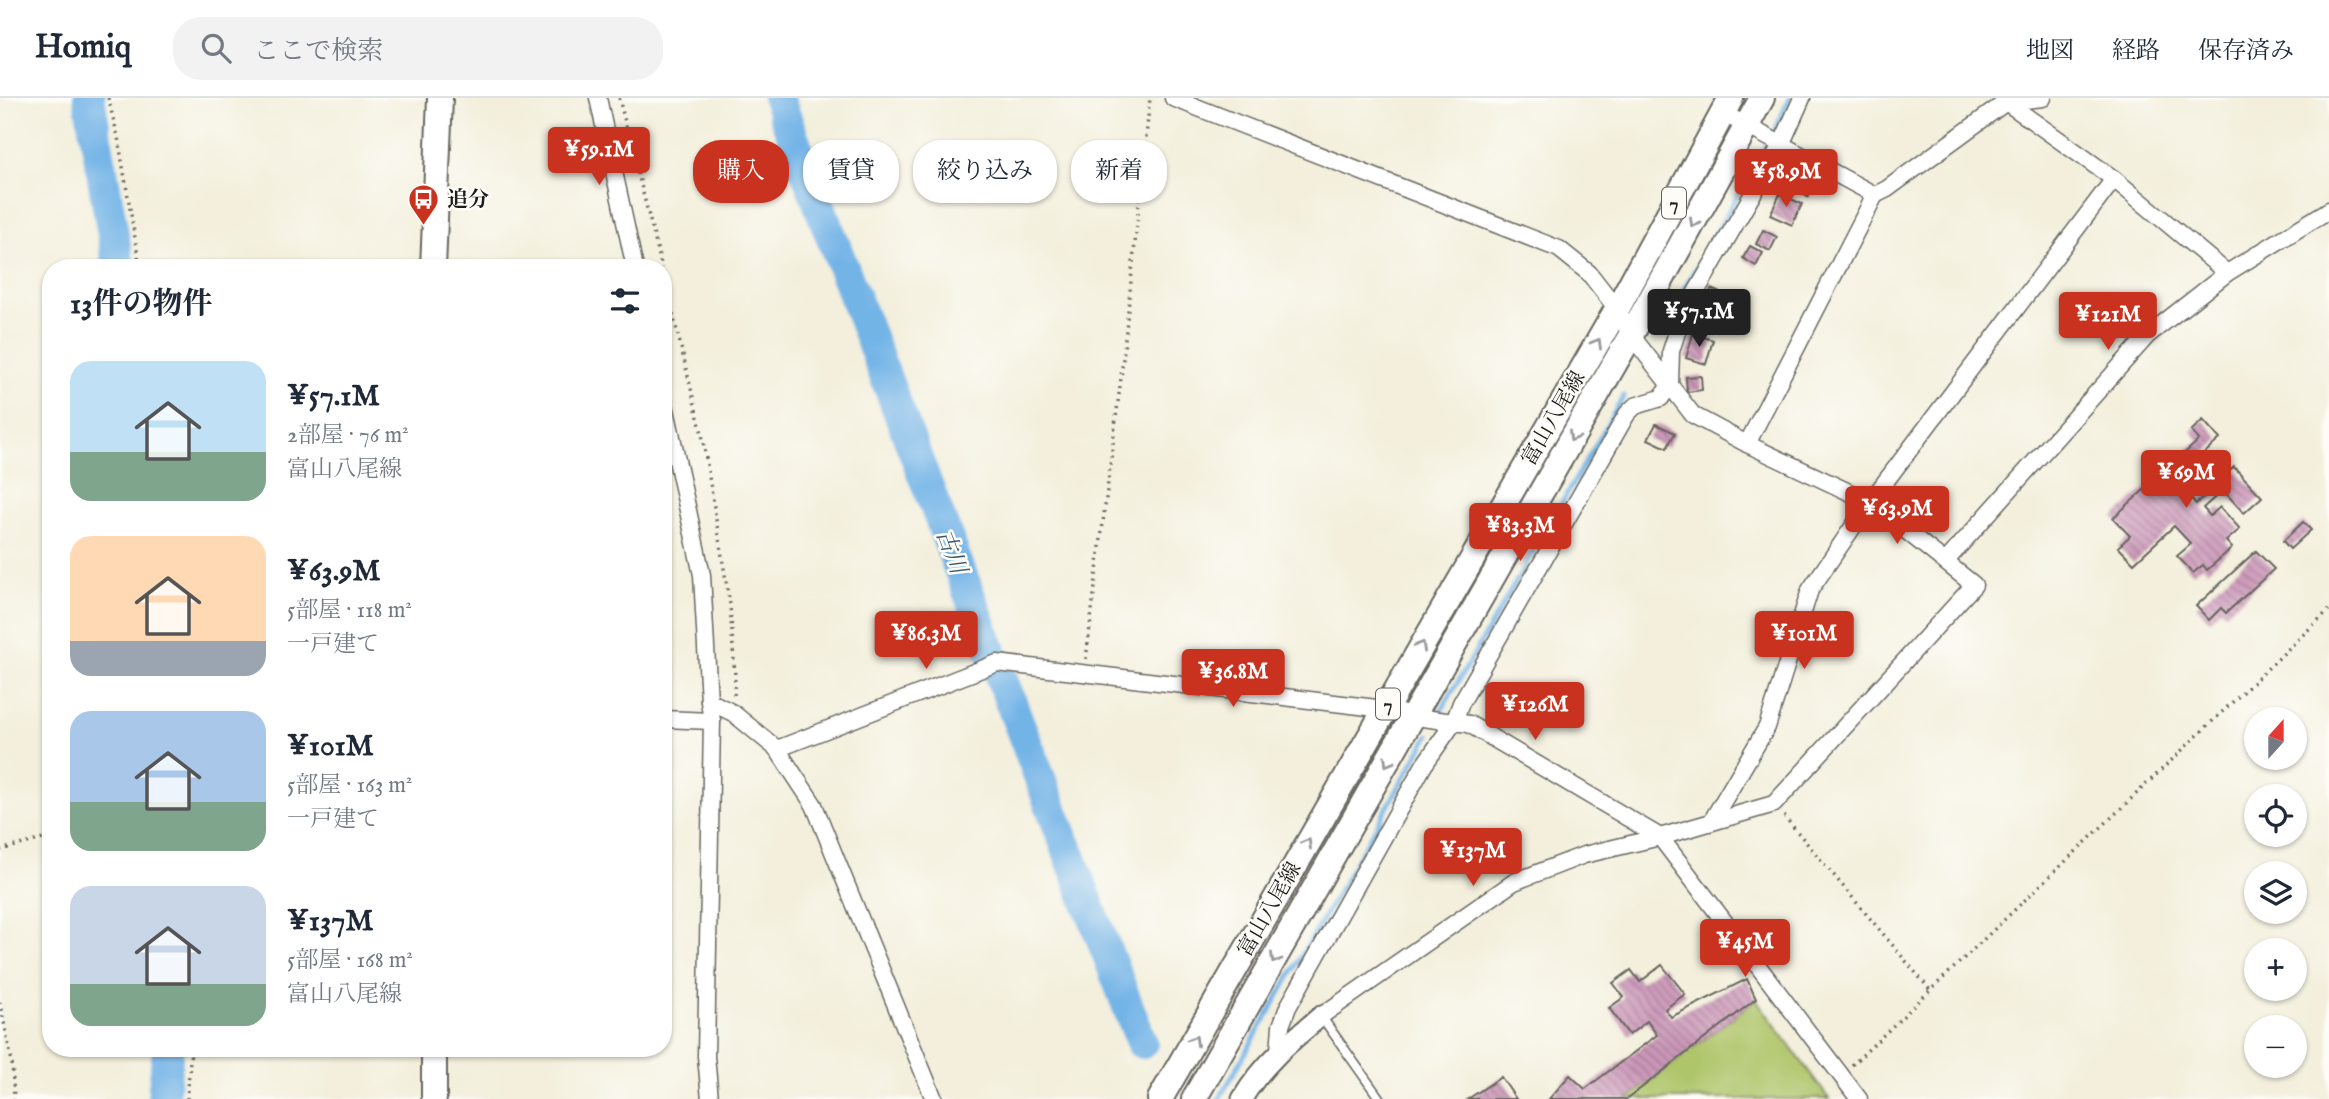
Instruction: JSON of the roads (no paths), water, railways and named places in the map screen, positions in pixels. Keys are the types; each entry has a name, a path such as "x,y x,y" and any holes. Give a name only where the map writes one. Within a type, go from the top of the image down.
{"main road":[{"path":"433,259 440,98"},
{"name":"富山八尾線","path":"1194,1099 1415,717 1762,98"},
{"name":"富山八尾線","path":"1160,1099 1617,309 1727,106"},
{"path":"434,1057 434,1099"}],"street":[{"path":"598,98 633,259"},
{"path":"1173,98 1559,249 1589,273 1617,309 1631,335 1693,415 1870,502 1975,585 1774,804 1660,837 1584,855 1514,882 1321,1016 1279,1051 1250,1085 1242,1099"},
{"path":"1279,1051 1281,1026 1288,1007 1424,765 1454,722 1461,703 1627,414 1635,406 1661,398 1670,384 1671,351 1679,326 1781,145 1802,98"},
{"path":"1747,443 1875,195 2006,102 2043,98"},
{"path":"2006,102 2114,178 2227,273"},
{"path":"1727,106 1747,127 1875,195"},
{"path":"1711,822 1767,727 1810,590 1870,502 2114,178"},
{"path":"1946,561 2148,335 2227,273 2329,209"},
{"path":"672,437 702,575 712,721 706,1056 710,1099"},
{"path":"777,749 997,663 1385,709 1415,717 1469,724 1660,837 1859,1099"},
{"path":"709,701 733,713 777,749 814,805 934,1099"},
{"path":"672,719 712,721"}],"lane":[{"path":"1321,1016 1380,1099"}],"waterway":[{"path":"89,98 117,259"},
{"name":"古川","path":"778,98 1142,1043"},
{"path":"1675,305 1772,135 1790,98"},
{"path":"1441,711 1624,396"},
{"path":"1219,1099 1429,735"},
{"path":"163,1099 167,1057"}],"place":[{"name":"追分","path":"424,226"}]}
